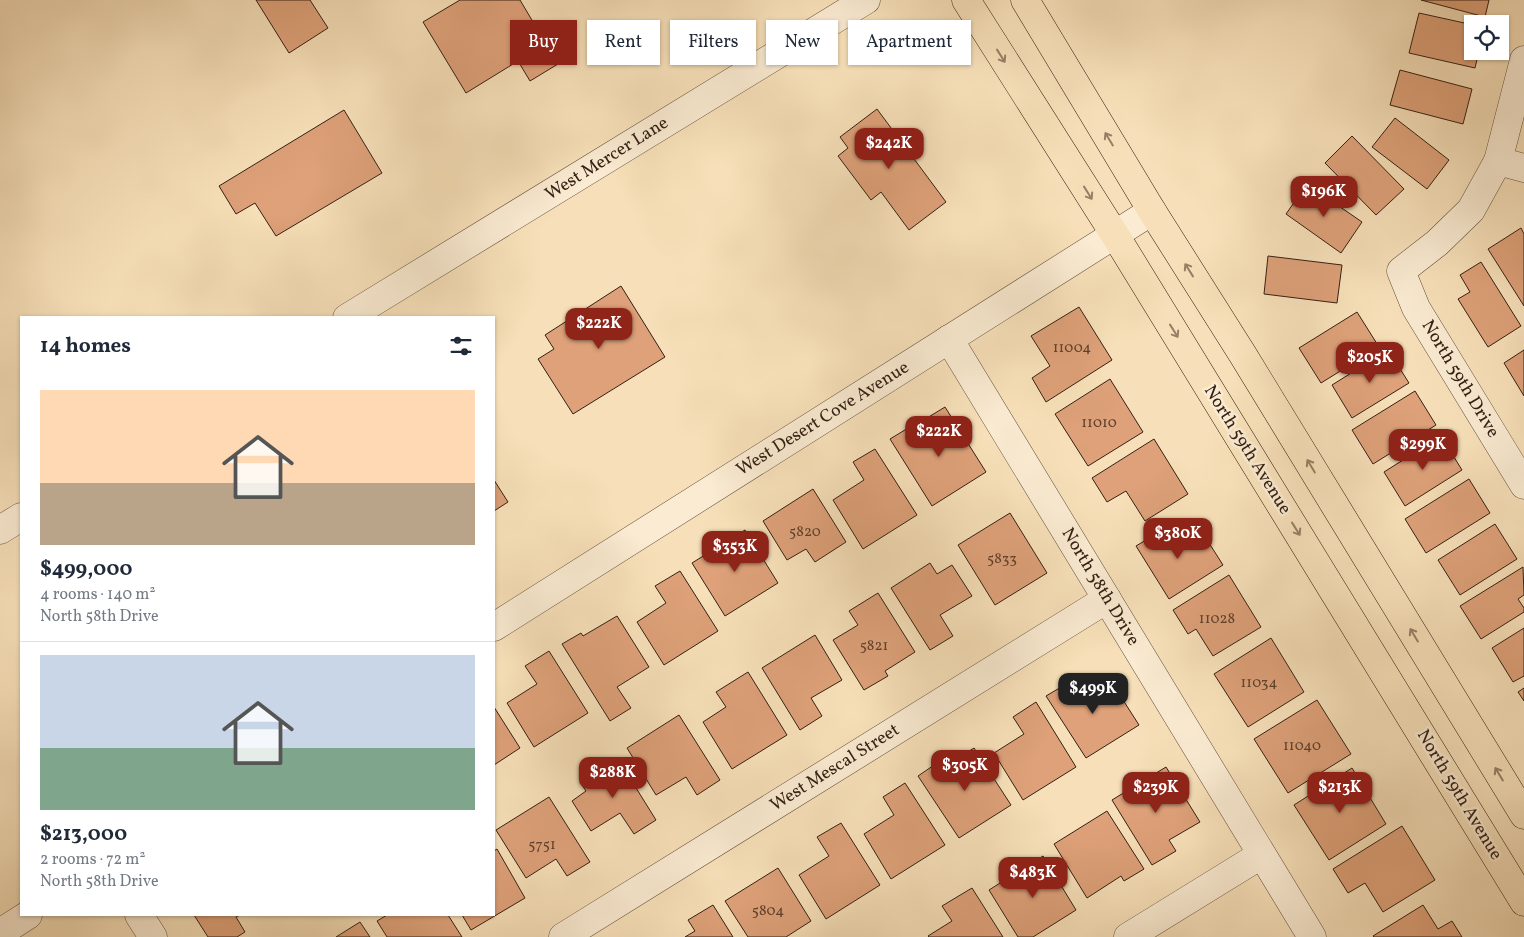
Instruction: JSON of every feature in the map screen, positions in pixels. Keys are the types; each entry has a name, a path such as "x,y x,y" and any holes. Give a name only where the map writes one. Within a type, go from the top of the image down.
{"main road":[{"name":"North 59th Avenue","path":"966,0 1115,235 1524,902"},
{"path":"1025,0 1152,211 1243,355 1524,815"}],"street":[{"name":"West Mercer Lane","path":"350,316 866,0"},
{"path":"1524,60 1498,162 1524,168"},
{"name":"North 59th Drive","path":"1498,162 1471,210 1437,242 1401,271 1416,308 1524,485"},
{"name":"West Desert Cove Avenue","path":"495,626 1152,211"},
{"name":"North 58th Drive","path":"950,339 1312,937"},
{"path":"0,530 20,518"},
{"name":"West Mescal Street","path":"563,937 1107,598"},
{"path":"1128,937 1261,855"},
{"path":"0,933 26,916"},
{"path":"140,916 153,937"}],"building":[{"path":"256,0 310,0 328,28 289,53"},
{"path":"460,0 520,0 532,20 510,20 512,65 466,93 423,22"},
{"path":"1421,0 1489,0 1485,15 1477,15"},
{"path":"1419,13 1464,23 1464,60 1477,60 1475,68 1409,53"},
{"path":"520,65 556,65 530,81"},
{"path":"1400,70 1472,89 1463,124 1390,105"},
{"path":"877,109 946,202 909,230 881,192 871,200 838,156 848,148 840,137"},
{"path":"344,110 382,173 276,236 255,203 236,214 219,186"},
{"path":"1395,118 1449,160 1427,189 1372,147"},
{"path":"1352,136 1404,189 1376,215 1325,163"},
{"path":"1307,184 1362,222 1341,253 1286,214"},
{"path":"1521,228 1524,234 1524,306 1488,249"},
{"path":"1268,256 1342,265 1337,303 1264,294"},
{"path":"1481,262 1521,326 1488,347 1458,299 1470,292 1460,275"},
{"path":"621,286 665,357 573,414 538,359 554,349 545,335"},
{"path":"1079,307 1112,360 1046,402 1032,378 1050,366 1031,336"},
{"path":"1357,312 1379,347 1321,383 1299,348"},
{"path":"1388,350 1409,383 1352,418 1332,385"},
{"path":"1524,350 1524,396 1504,363"},
{"path":"1110,379 1143,432 1088,466 1055,414"},
{"path":"1415,391 1436,425 1373,464 1352,430"},
{"path":"945,407 986,472 932,506 890,439 913,425 924,442 937,434 927,418"},
{"path":"1441,436 1462,470 1405,506 1384,472"},
{"path":"1154,439 1188,494 1145,521 1126,491 1107,502 1092,478"},
{"path":"875,449 917,515 863,549 833,500 864,480 853,462"},
{"path":"1469,479 1490,513 1426,553 1405,519"},
{"path":"495,482 508,502 495,510"},
{"path":"813,489 846,542 815,562 806,549 787,560 763,521"},
{"path":"1010,513 1047,573 995,605 958,545"},
{"path":"1495,524 1517,559 1460,595 1438,560"},
{"path":"1171,525 1183,544 1202,532 1223,565 1169,599 1136,546"},
{"path":"745,530 778,583 725,616 692,563"},
{"path":"930,563 937,574 952,565 972,596 940,615 953,636 930,650 891,588"},
{"path":"1523,567 1524,595 1518,599 1524,608 1524,612 1481,639 1460,606"},
{"path":"680,571 718,631 664,665 637,622 666,603 655,586"},
{"path":"1229,575 1261,627 1213,656 1196,629 1188,634 1173,610"},
{"path":"878,593 915,652 885,671 888,676 864,690 833,640 858,625 849,611"},
{"path":"617,616 649,667 617,687 631,708 610,721 562,644 581,633 583,636"},
{"path":"1524,628 1524,676 1513,682 1492,648"},
{"path":"815,635 842,680 811,698 822,716 800,730 762,668"},
{"path":"1271,638 1304,692 1248,727 1214,674"},
{"path":"549,651 588,713 534,747 507,703 537,684 525,666"},
{"path":"748,672 787,735 732,769 703,722 726,707 716,692"},
{"path":"1107,675 1139,725 1086,758 1046,696 1068,683 1076,695"},
{"path":"1524,688 1524,701 1518,692"},
{"path":"1317,700 1351,754 1288,793 1254,739"},
{"path":"1036,702 1076,767 1023,800 994,753 1024,734 1013,717"},
{"path":"495,709 520,748 495,764"},
{"path":"679,715 720,780 697,795 686,777 656,795 627,748"},
{"path":"974,748 1011,805 959,838 918,776 946,757 950,763"},
{"path":"618,759 656,820 634,834 620,813 591,831 572,801 586,791 580,782"},
{"path":"1166,767 1200,822 1169,840 1176,851 1152,865 1112,800"},
{"path":"1352,768 1386,824 1329,860 1294,805"},
{"path":"905,783 945,845 891,879 864,834 894,815 883,797"},
{"path":"549,797 590,862 567,876 556,859 526,878 496,830"},
{"path":"1107,811 1144,869 1124,881 1121,876 1087,898 1054,844"},
{"path":"841,823 880,885 826,919 799,875 829,856 817,837"},
{"path":"1402,826 1435,880 1383,912 1365,883 1348,893 1333,869"},
{"path":"497,849 525,898 495,916 495,850"},
{"path":"1043,856 1076,910 1033,937 1018,937 989,890"},
{"path":"778,868 811,921 786,937 748,937 725,901"},
{"path":"972,888 1003,937 929,937 952,921 942,906"},
{"path":"713,905 733,937 685,937 695,931 688,920"},
{"path":"1423,905 1438,929 1452,921 1462,937 1373,936"},
{"path":"195,916 238,916 236,917 245,932 237,937 208,937"},
{"path":"385,916 449,916 462,937 387,937 377,921"},
{"path":"463,916 495,916 471,930"},
{"path":"360,922 370,937 336,937"}]}
